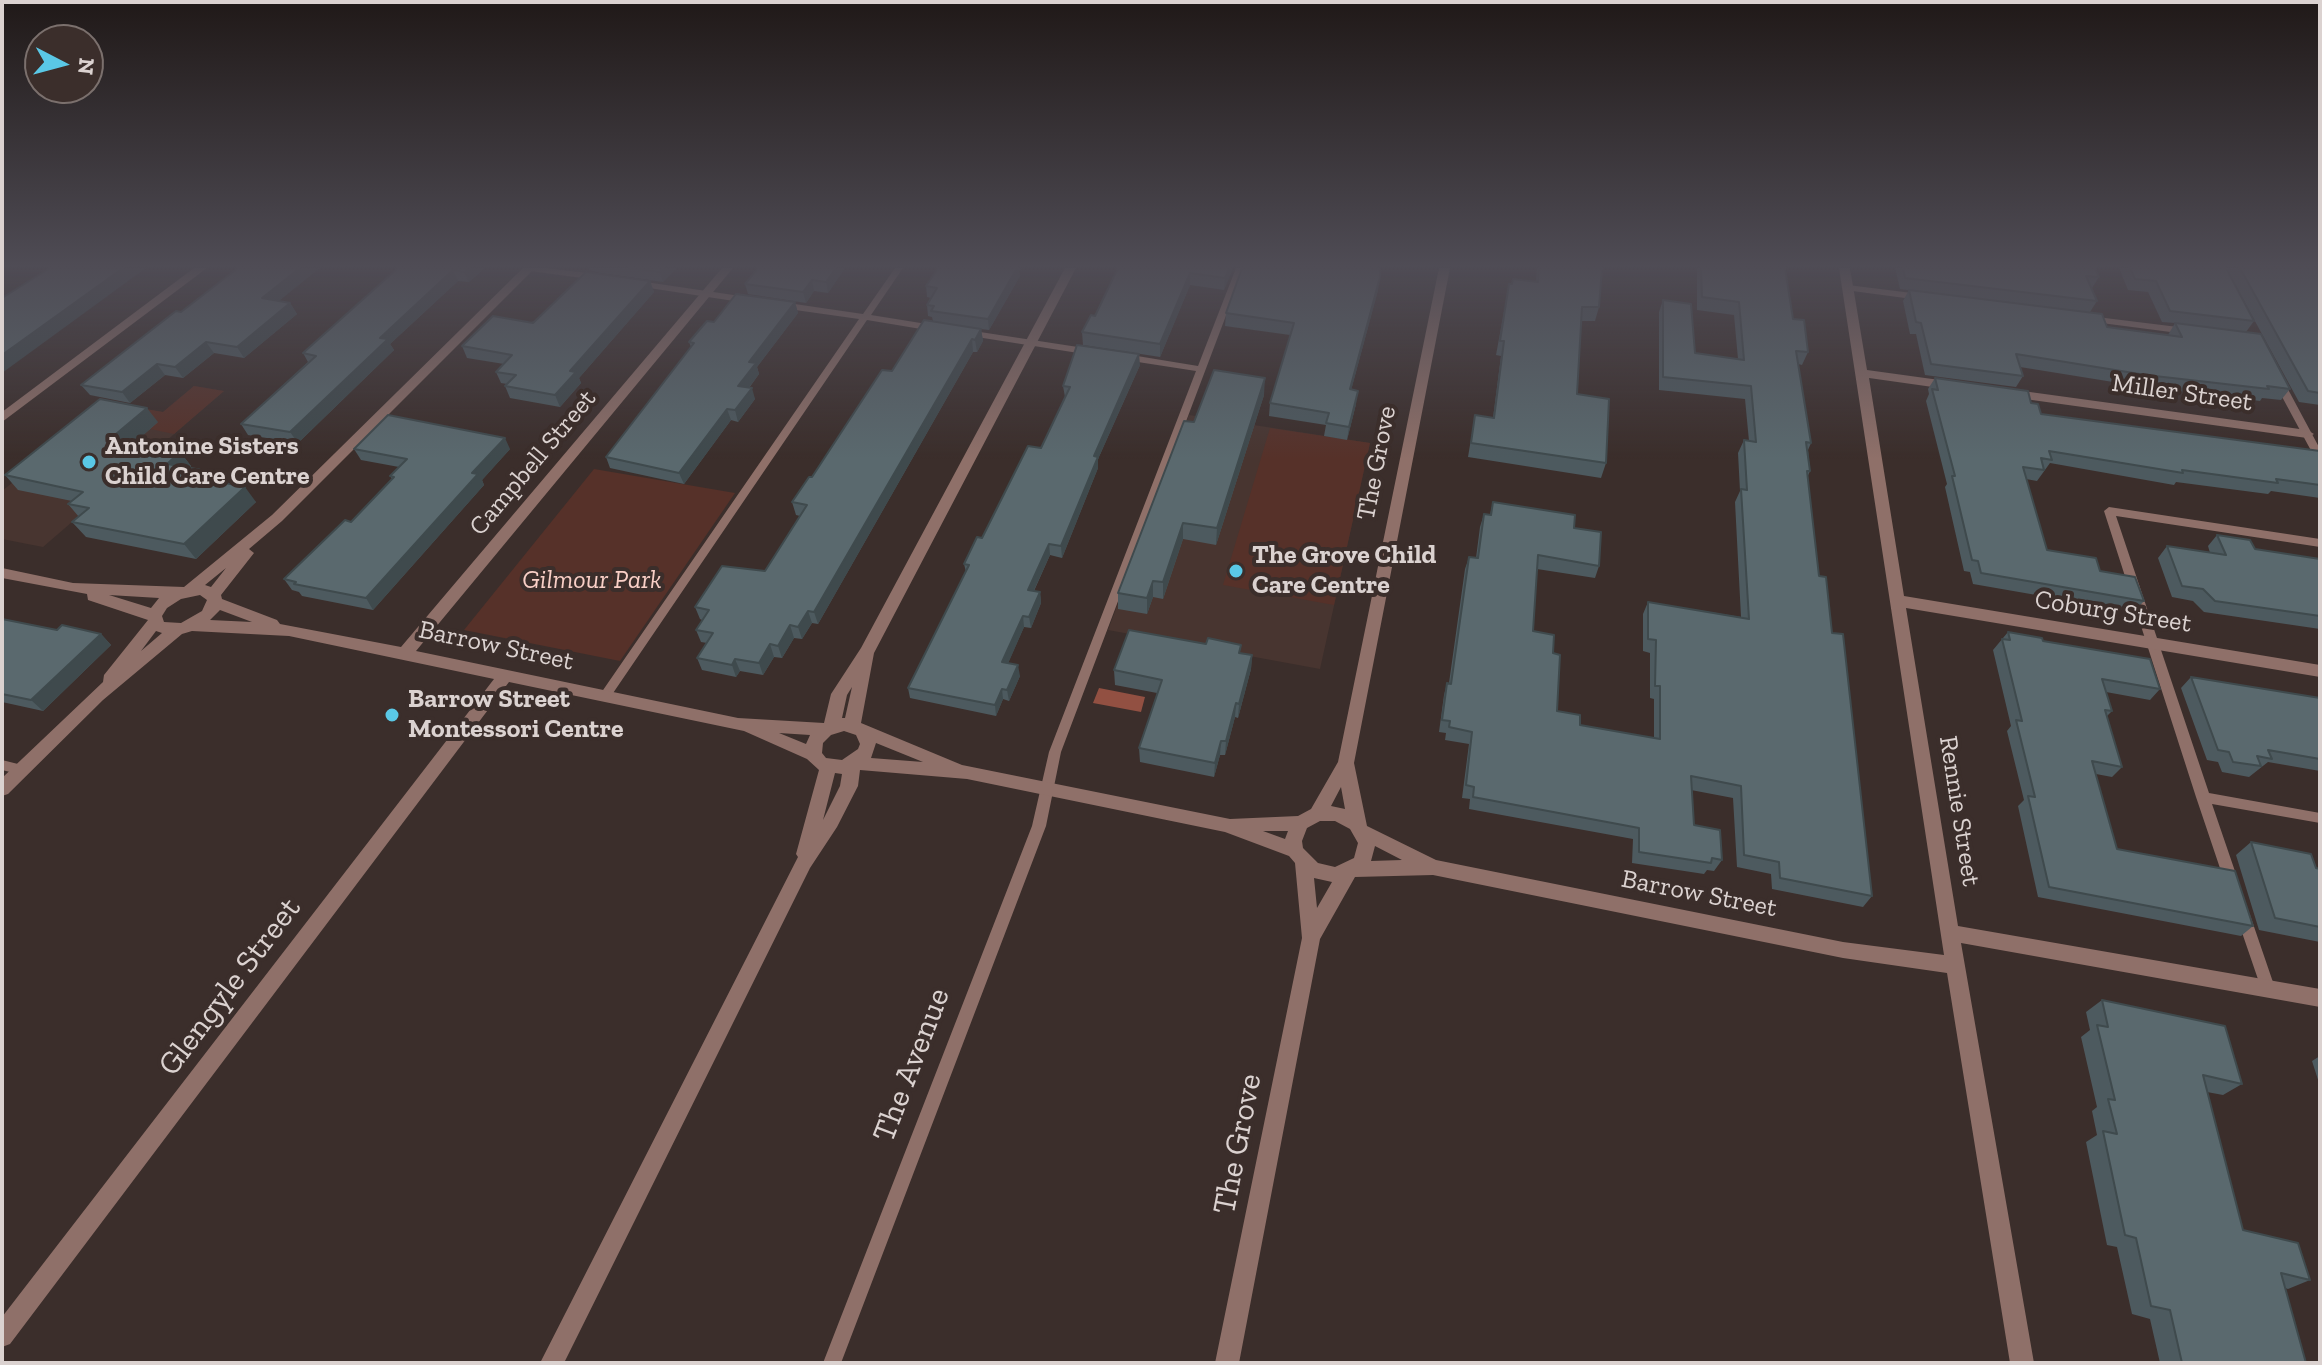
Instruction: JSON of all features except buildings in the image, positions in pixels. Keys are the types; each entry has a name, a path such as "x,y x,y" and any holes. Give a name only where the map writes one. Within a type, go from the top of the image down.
{"street":[{"path":"2,418 116,332"},
{"path":"97,696 155,619 162,604 184,592 277,518 466,332"},
{"name":"Campbell Street","path":"405,653 674,332"},
{"path":"1037,332 867,652 839,694 828,728 815,741 813,754 828,767 853,764 967,772 1226,825 1299,857 1324,874 1350,871 1366,852 1359,828 1338,814 1317,814 1300,823 1226,825"},
{"name":"The Grove","path":"1317,814 1346,763 1432,332"},
{"name":"Rennie Street","path":"1854,332 2022,1363"},
{"path":"1860,373 1962,387"},
{"name":"Miller Street","path":"1993,391 2307,434"},
{"path":"2,789 97,696 184,627 207,615 214,598 277,518"},
{"path":"2,573 73,588 155,619"},
{"path":"73,588 184,592"},
{"name":"Barrow Street","path":"184,592 207,591 214,598 289,630"},
{"name":"Coburg Street","path":"1899,601 2320,671"},
{"name":"Barrow Street","path":"155,619 163,629 289,630 738,724 828,728"},
{"path":"552,1363 804,863 831,822 849,786 853,764 861,758 868,744 857,728 867,652"},
{"name":"Glengyle Street","path":"2,1336 506,675"},
{"name":"Barrow Street","path":"738,724 813,754"},
{"path":"828,728 857,728 967,772"},
{"name":"The Grove","path":"1346,763 1359,828"},
{"path":"804,863 828,767"},
{"path":"1299,857 1293,841 1300,823"},
{"name":"Barrow Street","path":"1359,828 1433,867"},
{"name":"The Grove","path":"1299,857 1311,938"},
{"name":"Barrow Street","path":"1350,871 1433,867 1843,950 1955,966"},
{"name":"The Grove","path":"1227,1363 1311,938 1350,871"},
{"path":"1950,933 2320,998"}],"lane":[{"path":"605,696 855,332"},
{"path":"957,332 1101,354"},
{"name":"The Avenue","path":"832,1363 1039,826 1055,752 1215,332"},
{"path":"1115,356 1201,369"},
{"path":"2270,366 2320,458"},
{"path":"2268,988 2109,511 2320,543"},
{"path":"2,765 22,770"},
{"path":"2202,797 2320,818"}],"shaded area":[{"name":"Antonine Sisters Child Care Centre","path":"194,386 224,391 43,547 2,539 2,491 111,403 163,412"},
{"name":"The Grove Child Care Centre","path":"1189,415 1370,443 1320,669 1108,630"},
{"path":"1099,688 1145,697 1141,712 1093,703"}],"green space":[{"path":"194,386 224,391 174,434 150,429 140,408 163,412"},
{"path":"1270,428 1370,443 1334,605 1223,585"},
{"name":"Gilmour Park","path":"594,469 735,493 620,661 464,630"}],"place":[{"name":"Antonine Sisters Child Care Centre","path":"89,462"},
{"name":"The Grove Child Care Centre","path":"1236,571"},
{"name":"Barrow Street Montessori Centre","path":"392,715"}]}
